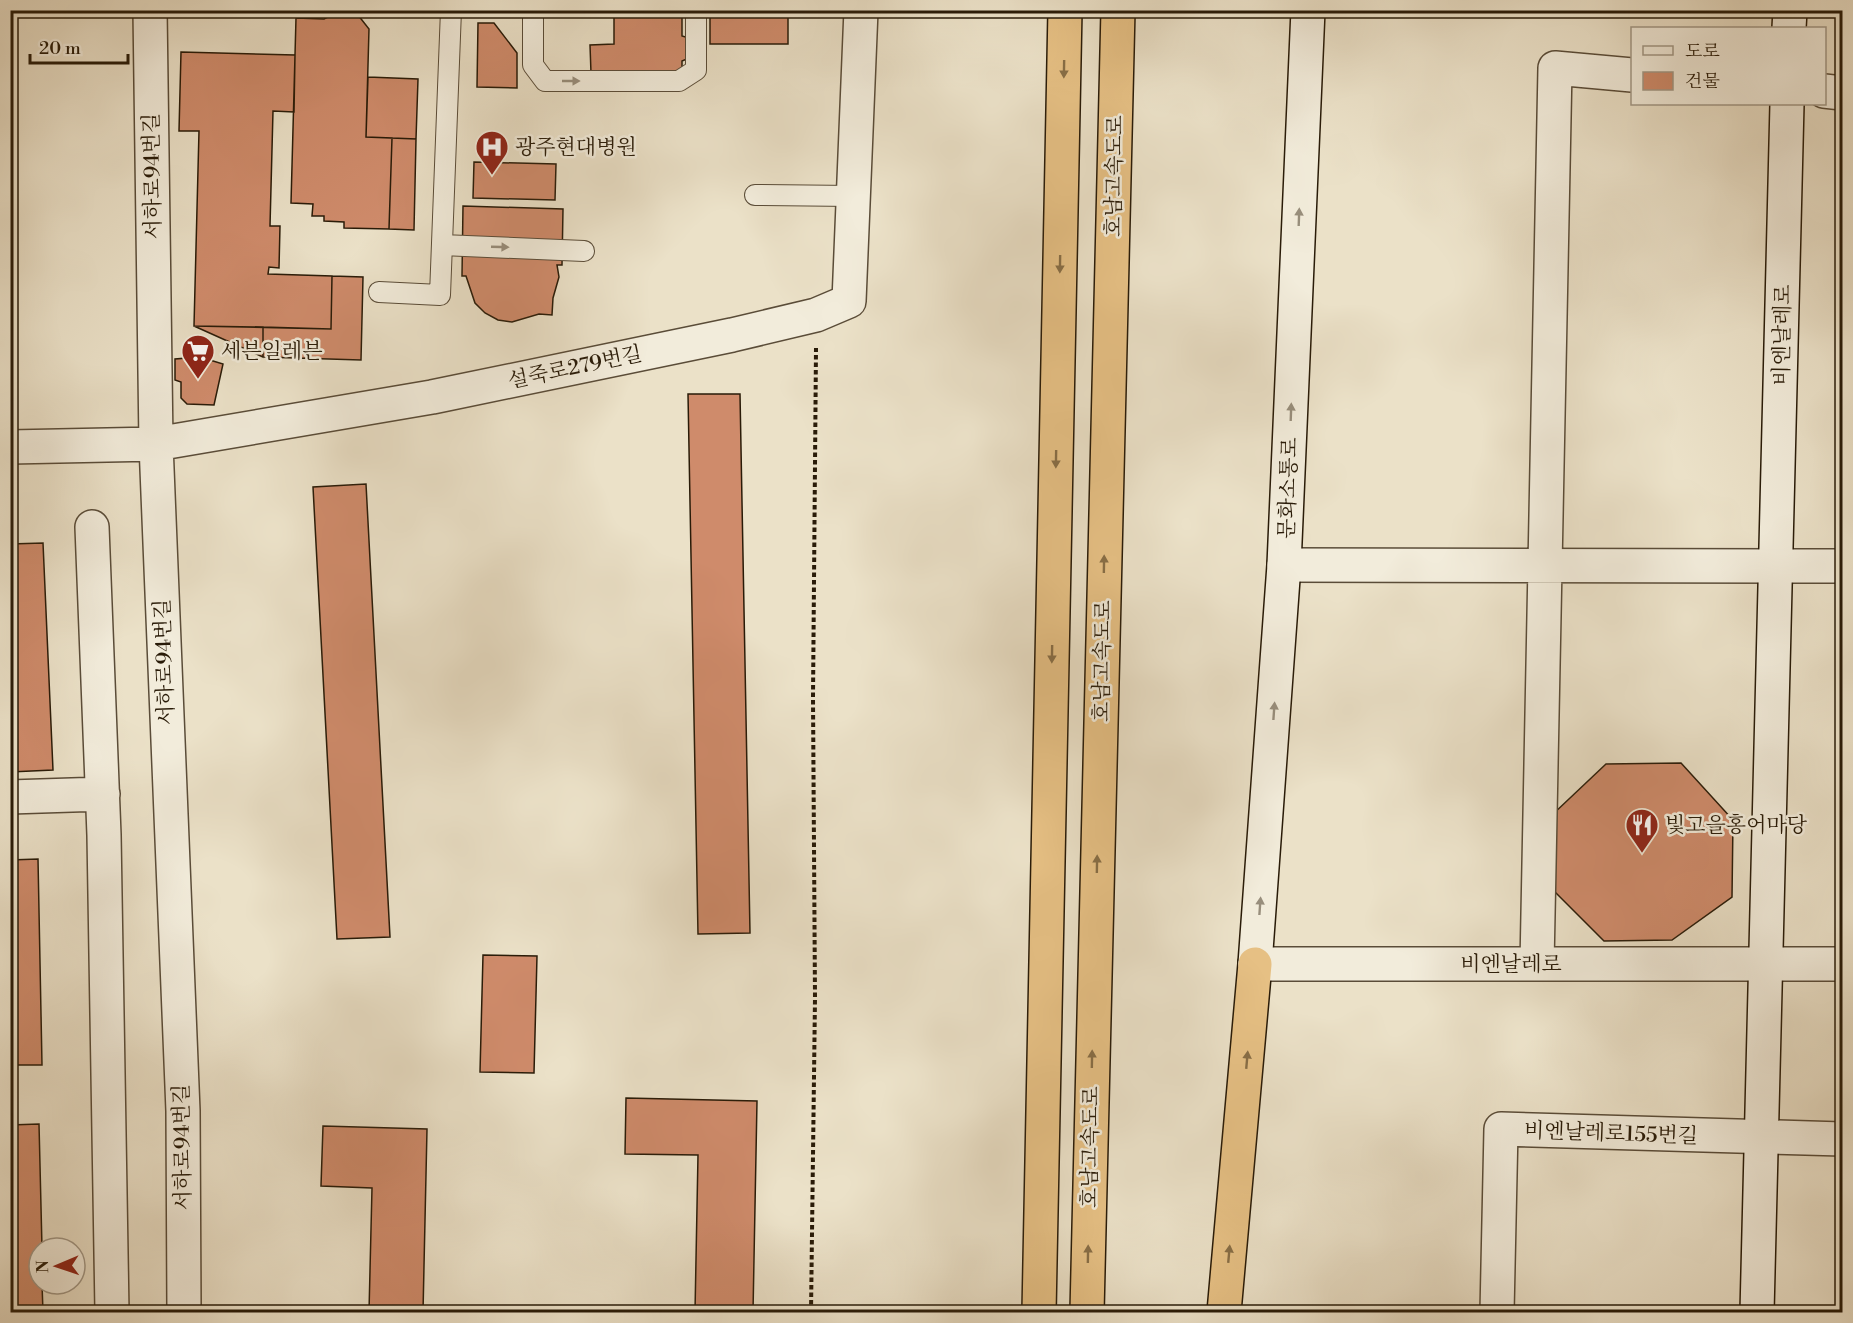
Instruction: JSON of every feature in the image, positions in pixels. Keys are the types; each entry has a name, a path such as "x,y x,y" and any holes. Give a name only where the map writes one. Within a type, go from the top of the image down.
{"highway":[{"path":"1039,1312 1065,10"},
{"name":"호남고속도로","path":"1087,1312 1119,10"},
{"path":"1224,1312 1255,964"}],"street":[{"name":"서하로94번길","path":"150,10 156,444 183,1111 184,1312"},
{"name":"설죽로279번길","path":"10,447 156,444 432,397 816,315 849,301 861,10"},
{"name":"문화소통로","path":"1255,964 1284,565 1308,10"},
{"path":"1789,27 1790,10"},
{"path":"1537,964 1555,68 1631,75"},
{"path":"1826,92 1842,93"},
{"name":"비엔날레로","path":"1757,1312 1787,105"},
{"path":"92,527 103,794 112,1312"},
{"path":"1284,565 1842,566"},
{"path":"10,796 103,794"},
{"name":"비엔날레로","path":"1255,964 1842,964"},
{"name":"비엔날레로155번길","path":"1497,1312 1501,1129 1760,1138"},
{"path":"1760,1138 1842,1139"}],"lane":[{"path":"379,292 440,295 451,10"},
{"path":"533,10 533,65 545,81 679,81 696,70 696,10"},
{"path":"755,195 853,196"},
{"path":"441,245 584,251"}],"path":[{"path":"811,1312 815,998 813,698 816,315"}],"building":[{"path":"614,10 682,10 682,36 689,38 689,58 682,61 682,72 591,73 590,45 614,44"},
{"path":"710,10 788,10 788,44 710,44"},
{"path":"336,13 358,15 369,29 366,137 392,138 389,229 344,228 344,222 324,221 324,216 312,216 313,204 291,203 296,18 324,19"},
{"path":"478,23 494,23 517,53 517,88 477,87"},
{"path":"181,52 295,55 294,112 273,111 270,226 280,226 279,268 269,267 268,274 332,276 331,329 194,326 199,131 179,131"},
{"path":"368,77 418,79 416,139 366,137"},
{"path":"392,138 416,139 414,230 389,229"},
{"path":"474,162 556,164 555,200 473,198"},
{"path":"463,206 563,209 562,265 557,265 559,277 553,298 552,315 539,314 512,322 498,320 485,313 475,303 466,276 462,276"},
{"path":"332,276 363,277 361,360 263,357 263,327 331,329"},
{"path":"194,326 263,327 263,357"},
{"path":"200,357 223,364 214,405 187,404 181,398 181,382 175,380 175,359"},
{"path":"688,394 740,394 750,933 698,934"},
{"path":"366,484 390,937 337,939 313,487"},
{"path":"43,543 53,770 10,772 10,544"},
{"name":"빛고을홍어마당","path":"1681,763 1733,820 1732,897 1672,940 1604,941 1551,888 1552,815 1606,764"},
{"path":"38,859 42,1065 10,1065 10,860"},
{"path":"483,955 537,956 534,1073 480,1072"},
{"path":"626,1098 757,1101 753,1312 695,1312 698,1155 625,1154"},
{"path":"39,1124 42,1236 27,1236 27,1296 42,1296 43,1312 10,1312 10,1125"},
{"path":"323,1126 427,1129 423,1312 369,1312 372,1188 321,1186"}],"place":[{"name":"광주현대병원","path":"492,176"},
{"name":"세븐일레븐","path":"198,380"},
{"name":"빛고을홍어마당","path":"1642,854"}]}
